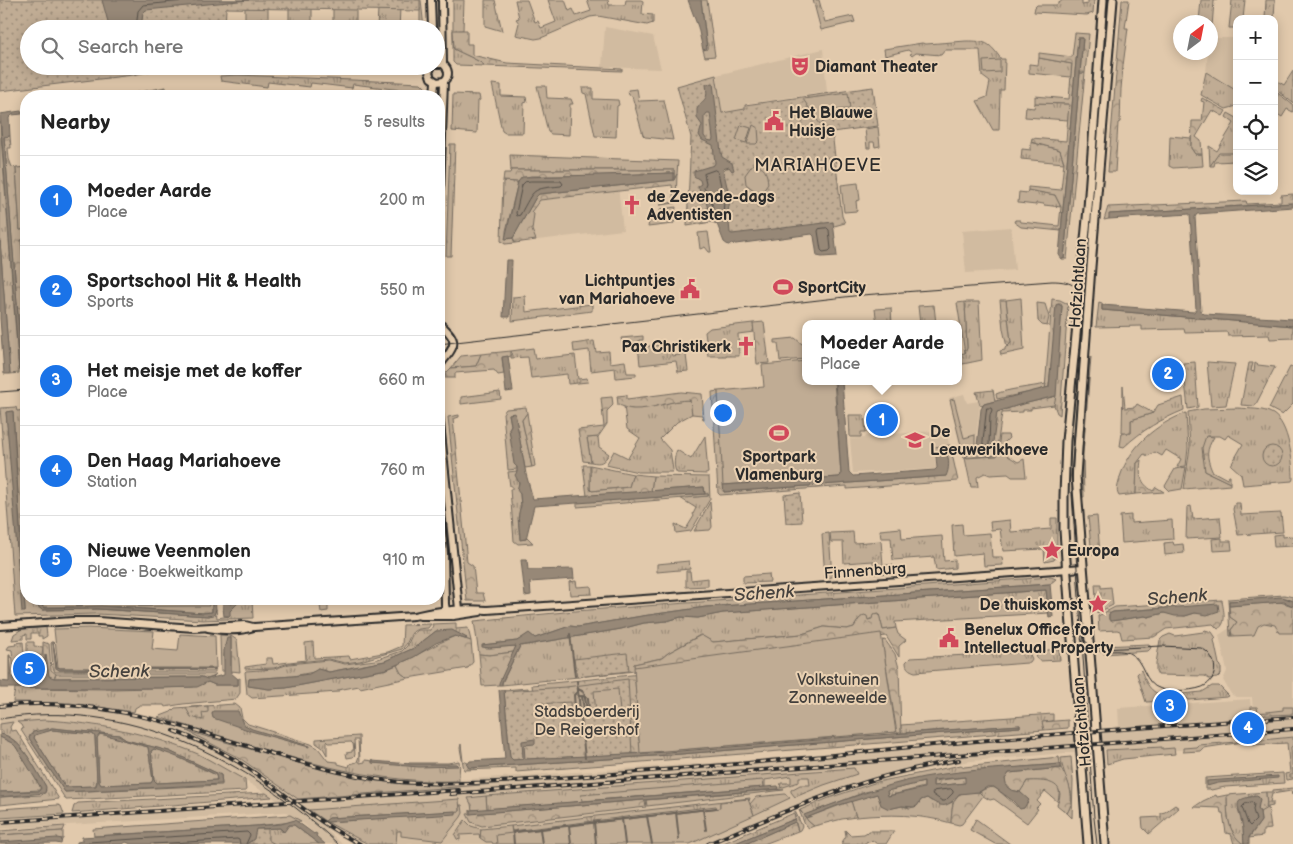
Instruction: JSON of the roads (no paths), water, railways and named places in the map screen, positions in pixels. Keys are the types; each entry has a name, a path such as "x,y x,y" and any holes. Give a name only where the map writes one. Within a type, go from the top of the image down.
{"main road":[{"name":"Hofzichtlaan","path":"1088,844 1064,530 1066,441 1087,216 1103,0"},
{"name":"Hofzichtlaan","path":"1105,844 1076,476 1113,0"}],"street":[{"path":"430,0 431,20"},
{"path":"441,20 442,0"},
{"path":"444,90 444,81 447,78 448,72 445,69"},
{"path":"430,75 435,82 434,90"},
{"path":"435,82 444,81"},
{"path":"445,328 452,334 454,343 445,358"},
{"path":"445,472 459,609 453,616 446,610 445,582"},
{"path":"1066,568 1083,568"},
{"name":"Finnenburg","path":"414,616 453,616 487,610 1066,568"},
{"name":"Finnenburg","path":"414,616 446,610 487,610"},
{"path":"0,626 98,621 208,628 245,625 254,627 414,616"}],"water":[{"path":"102,0 249,0 146,10 143,13 142,20 108,20"},
{"path":"688,0 701,0 707,49 703,50 698,27"},
{"path":"1078,38 1083,38 1064,259 1062,259 1059,255"},
{"path":"713,83 722,157 732,163 734,170 732,171 729,167 723,169 730,200 728,212 730,233 833,222 837,256 817,256 814,236 812,234 728,245 724,242 717,224 712,222 706,202 702,197 698,186 701,184 700,180 694,176 694,171 714,165 715,163 713,145 702,140 699,135 702,125 697,118 697,109 706,98 706,84","holes":["707,113 710,113 713,139 712,141 707,140 704,136 704,117"]},
{"path":"20,111 20,114 12,115 9,118 10,136 4,137 20,341 20,370 19,370 0,114"},
{"path":"674,173 674,180 539,194 513,238 505,239 518,182 522,177"},
{"path":"1293,203 1293,207 1197,214 1195,217 1201,311 1204,314 1293,319 1293,326 1102,310 1102,305 1194,312 1196,309 1190,214 1109,219 1109,214"},
{"path":"0,241 10,374 4,374 0,318"},
{"path":"506,260 512,260 510,317 503,317"},
{"path":"1056,305 1062,306 1056,396 997,412 992,450 972,453 970,448 977,446 981,409 984,404 1049,387"},
{"path":"508,356 513,391 506,392 502,357"},
{"path":"835,385 842,385 849,472 853,476 935,470 937,468 936,457 938,454 946,453 949,464 946,476 724,492 723,485 839,477 841,475"},
{"path":"13,411 20,528 20,587 6,412"},
{"path":"515,413 526,474 533,499 704,487 705,494 534,506 526,539 520,540 518,518 521,506 520,494 517,490 519,483 515,475 517,467 514,464 509,429 511,425 509,414"},
{"path":"521,560 527,560 528,570 573,569 574,579 530,582 531,595 525,596"},
{"path":"1050,584 1053,617 1049,618 1046,590 723,613 698,618 681,617 667,621 644,623 621,629 520,646 502,685 499,685 499,683 516,646 482,647 482,645 517,641 529,633 535,638 570,626 578,627 706,607"},
{"path":"1282,597 1293,601 1293,606 1284,602 1229,606 1229,601"},
{"path":"1218,604 1219,611 1207,615 1195,613 1175,616 1164,613 1148,617 1109,620 1109,614 1113,612"},
{"path":"21,605 25,605 25,612 22,612"},
{"path":"37,605 41,605 44,608 101,606 203,613 212,612 212,605 216,605 216,609 214,615 208,616 97,609 42,610"},
{"path":"223,605 236,605 230,611 230,616 224,616"},
{"path":"452,630 467,638 455,636 436,643 414,657 387,669 286,688 269,689 248,686 249,679 309,674 318,669 329,672 385,661 414,648 436,631"},
{"path":"227,638 231,638 231,673 238,679 238,685 215,685 208,682 197,687 0,688 0,681 9,682 9,655 12,677 17,681 24,682 25,678 29,677 30,681 42,679 46,655 49,676 54,678 202,677 207,679 224,675 224,650"},
{"path":"53,642 57,667 60,668 216,669 59,670 56,668"},
{"path":"499,690 504,690 510,757 513,760 523,759 522,741 535,739 535,744 524,745 525,759 668,752 831,739 833,736 834,738 1020,725 1020,727 668,755 469,768 467,765 470,761 505,759"},
{"path":"213,711 238,711 243,724 252,729 309,747 213,718"},
{"path":"52,728 119,735 126,740 169,751 221,775 222,784 65,792 29,738 33,732","holes":["52,730 93,734 95,737 96,786 65,787 34,738 35,735","100,734 148,747 153,780 151,783 101,785 99,782 97,738","154,749 186,760 216,775 217,780 157,783 154,780 151,751"]},
{"path":"0,734 14,741 26,754 46,787 45,793 0,797 0,792 39,791 41,788 16,747 0,737"},
{"path":"372,761 411,764 456,764 458,766 419,767 372,763"},
{"path":"1061,764 1061,768 1009,773 1005,779 1007,787 1020,792 1029,800 1024,808 1020,809 1013,801 994,787 987,787 979,792 959,794 951,802 944,805 937,804 927,798 921,800 914,807 902,806 889,809 881,805 877,794 836,806 806,818 804,815 849,798 924,777 975,770","holes":["965,777 965,783 933,786 933,780","924,782 924,788 888,796 887,791"]},
{"path":"1278,776 1278,778 1218,783 1207,786 1207,781"},
{"path":"778,786 779,789 470,814 470,810"},
{"path":"1257,796 1260,799 1258,809 1261,821 1249,837 1249,844 1244,844 1238,804 1243,799"},
{"path":"456,811 456,814 325,821 329,818"},
{"path":"795,819 795,822 745,844 733,844"},
{"path":"295,820 314,834 317,834 316,836 325,844 319,844 294,825 289,825 284,832 280,828 256,829 254,839 246,844 131,844 126,842 123,844 77,844 77,842 82,841 82,837 256,826 281,824"},
{"path":"62,839 61,844 0,844 0,842"}],"waterway":[{"path":"570,634 575,676"},
{"path":"577,681 585,758"},
{"path":"578,689 584,692 587,710 589,710 588,698 585,696 584,696 579,696"},
{"path":"578,691 574,695 575,709 580,712"},
{"path":"582,696 584,710 587,710"},
{"path":"514,844 513,832 716,808"},
{"path":"703,809 706,830"},
{"path":"676,812 679,839"},
{"path":"647,816 652,844"},
{"path":"622,819 625,844"},
{"path":"594,822 596,844"},
{"path":"569,826 571,844"},
{"path":"540,829 542,844"}],"tram line":[{"path":"445,343 862,295 1052,281 1069,283 1077,288 1084,303 1073,453 1072,495 1097,844"},
{"path":"0,392 20,390"},
{"path":"1081,639 1085,645 1096,651 1123,651 1134,656 1151,682 1165,690 1197,689 1206,685 1215,671 1210,655 1201,648 1162,646 1102,649 1085,641 1082,633"},
{"path":"0,719 48,715 94,717 139,726 183,741 225,761 265,786 303,813 338,844"}],"railway":[{"path":"0,706 33,704 98,708 162,721 296,761 355,776 417,783 502,782 656,771 1023,737 1293,717"},
{"path":"451,794 1293,729"},
{"path":"174,731 204,743 240,763 317,818 360,844"},
{"path":"708,844 800,805 862,783 926,766 959,760"},
{"path":"0,822 459,790"}],"place":[{"name":"Diamant Theater","path":"800,66"},
{"name":"Het Blauwe Huisje","path":"774,121"},
{"name":"de Zevende-dags Adventisten","path":"632,205"},
{"name":"SportCity","path":"783,287"},
{"name":"Lichtpuntjes van Mariahoeve","path":"690,289"},
{"name":"Pax Christikerk","path":"746,346"},
{"name":"Sportschool Hit & Health","path":"1168,374"},
{"name":"Moeder Aarde","path":"882,420"},
{"name":"Sportpark Vlamenburg","path":"779,433"},
{"name":"De Leeuwerikhoeve","path":"915,440"},
{"name":"Europa","path":"1052,550"},
{"name":"De thuiskomst","path":"1098,604"},
{"name":"Benelux Office for Intellectual Property","path":"949,638"},
{"name":"Nieuwe Veenmolen","path":"29,669"},
{"name":"Het meisje met de koffer","path":"1170,706"},
{"name":"Den Haag Mariahoeve","path":"1248,728"}],"district":[{"name":"MARIAHOEVE","path":"818,165"}],"water label":[{"name":"Schenk","path":"764,593"},
{"name":"Schenk","path":"1177,597"},
{"name":"Schenk","path":"119,671"}],"park label":[{"name":"Volkstuinen Zonneweelde","path":"838,688"},
{"name":"Stadsboerderij De Reigershof","path":"587,720"}]}
